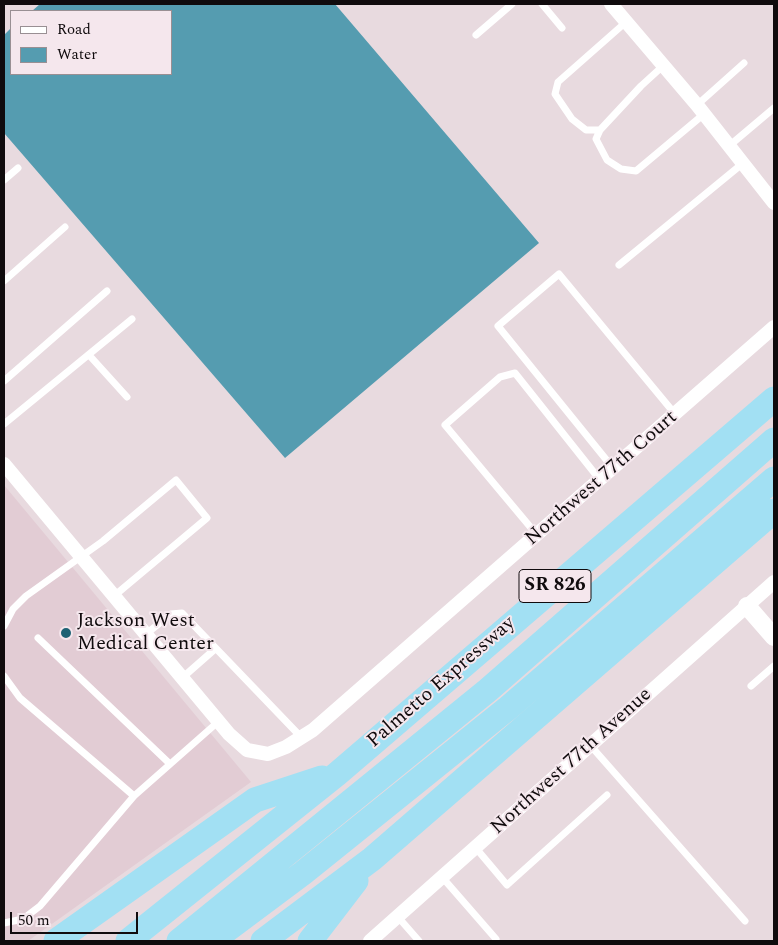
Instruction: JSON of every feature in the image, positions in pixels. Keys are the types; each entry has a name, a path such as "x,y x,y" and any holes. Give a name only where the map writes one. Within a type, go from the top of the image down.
{"highway":[{"name":"Palmetto Expressway","path":"128,941 337,774 774,399"},
{"path":"179,941 481,696 774,440"},
{"path":"212,941 303,873 508,708 774,479"},
{"path":"263,941 372,859 774,511"},
{"path":"56,941 255,800 337,774"},
{"path":"310,941 372,859"}],"street":[{"path":"611,4 701,110 742,164 771,194"},
{"name":"Northwest 77th Court","path":"219,722 243,747 262,754 280,751 302,738 676,415 774,327"},
{"path":"4,464 219,722"},
{"name":"Northwest 77th Avenue","path":"370,941 774,582"},
{"path":"747,606 774,637"}],"lane":[{"path":"476,35 512,4"},
{"path":"542,4 562,28"},
{"path":"600,130 586,130 572,119 555,94 558,82 626,22"},
{"path":"664,65 641,86 600,130 596,139 607,160 621,169 636,171 701,110 744,63"},
{"path":"728,146 774,108"},
{"path":"619,264 742,164"},
{"path":"4,180 18,168"},
{"path":"4,281 65,227"},
{"path":"613,468 498,326 559,274 676,415"},
{"path":"4,381 107,291"},
{"path":"4,424 132,319"},
{"path":"88,355 127,397"},
{"path":"538,535 445,426 452,419 500,377 515,373 600,480"},
{"path":"4,626 13,609 26,596 103,541 176,480 207,518 114,596"},
{"path":"146,634 166,617 176,612 186,617 302,738"},
{"path":"38,638 170,764"},
{"path":"182,678 215,649"},
{"path":"751,686 774,666"},
{"path":"4,676 20,698 134,796"},
{"path":"4,923 23,919 40,906 134,796 219,722"},
{"path":"590,745 745,921"},
{"path":"475,847 507,885 607,795"},
{"path":"442,877 496,939"},
{"path":"398,917 419,941"}],"shaded area":[{"name":"Jackson West Medical Center","path":"4,485 251,782 28,941 4,941"}],"water":[{"path":"40,4 335,4 539,243 285,458 4,133 4,35 10,29 10,75 172,75 172,10 33,10"}],"place":[{"name":"Jackson West Medical Center","path":"66,633"}]}
